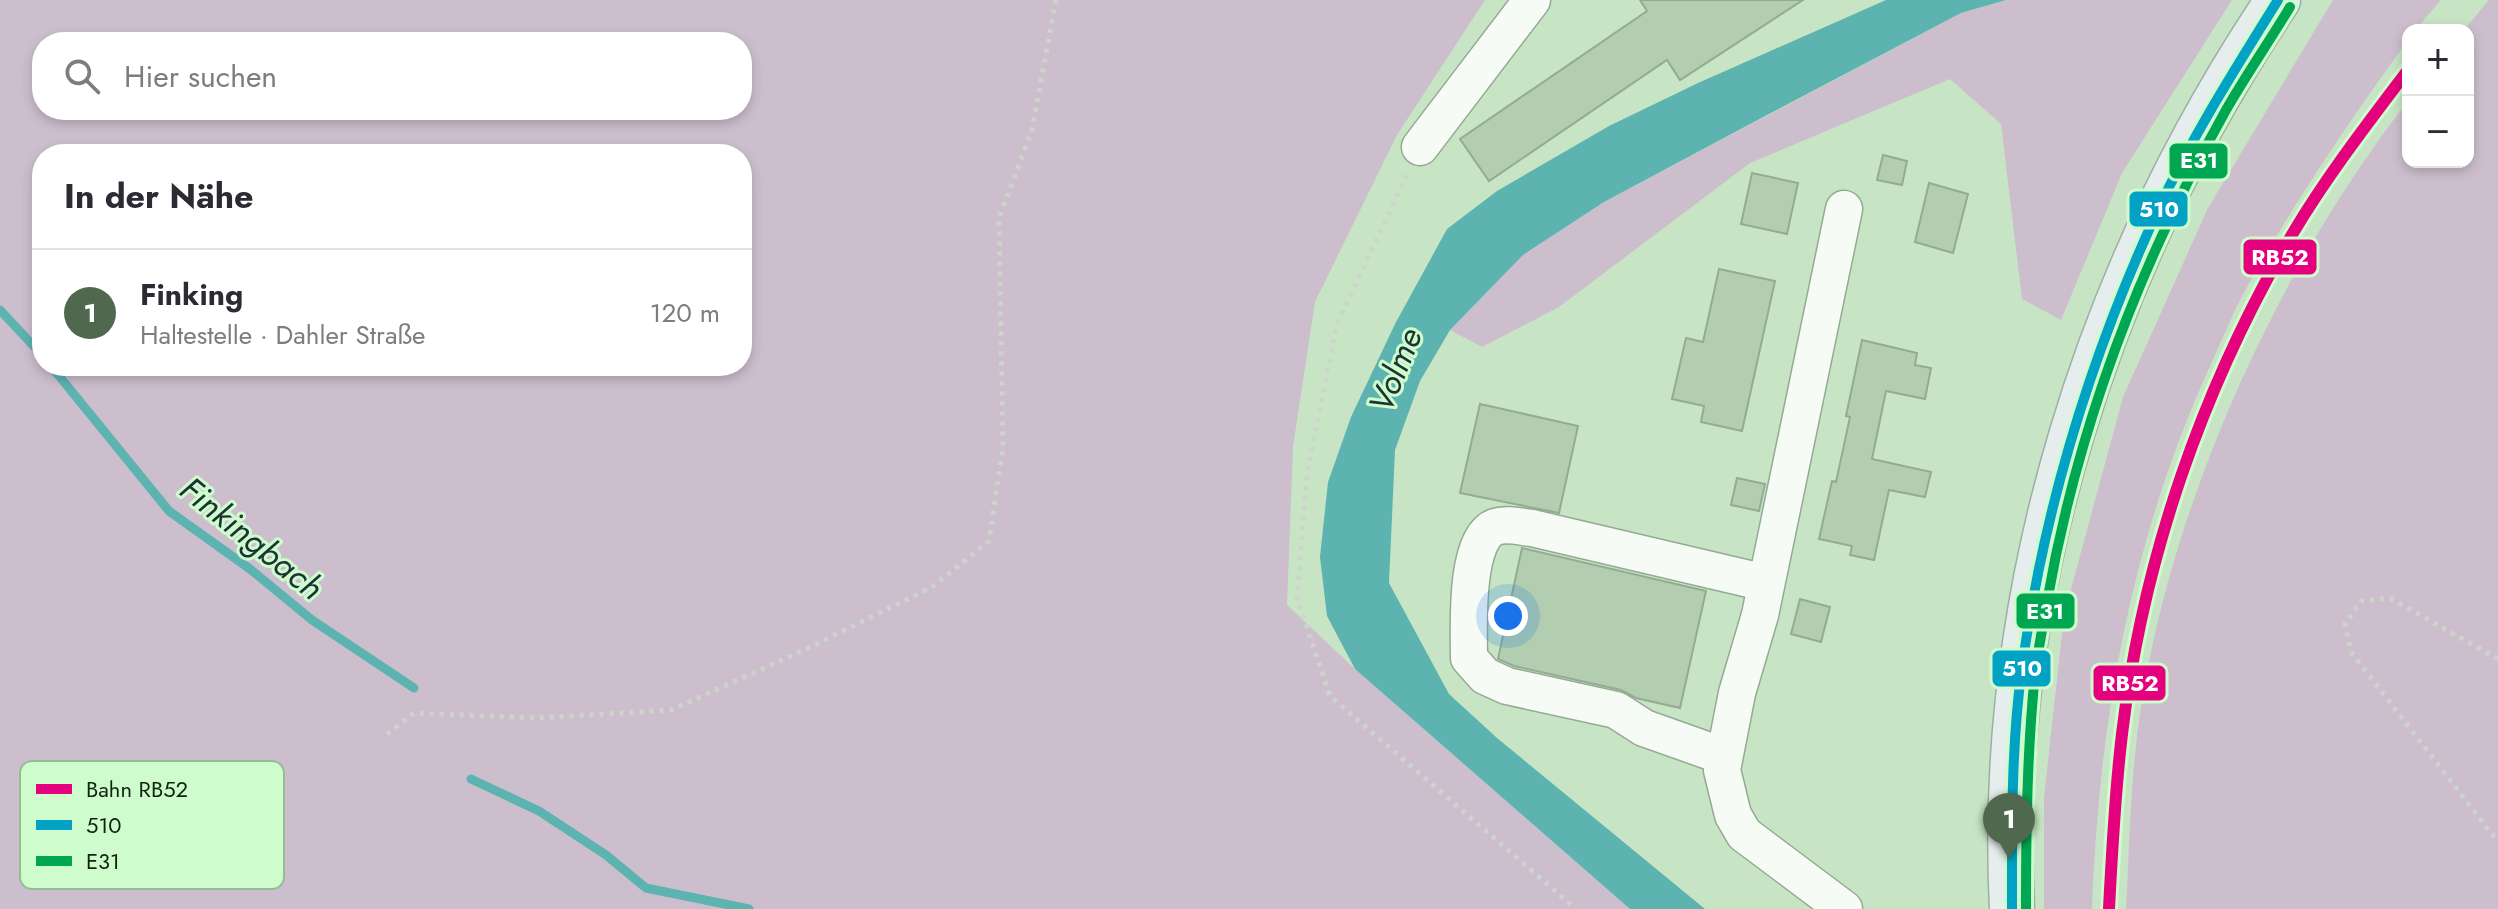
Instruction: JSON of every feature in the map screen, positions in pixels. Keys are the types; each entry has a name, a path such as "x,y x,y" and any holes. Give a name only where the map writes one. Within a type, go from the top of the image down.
{"main road":[{"path":"2012,909 2010,809 2015,717 2042,542 2088,377 2142,241 2163,199 2227,81 2278,0"}],"street":[{"path":"1420,147 1532,0"},
{"path":"1844,209 1766,583 1722,770 1733,815 1744,834 1844,909"},
{"path":"1723,756 1644,728 1616,710 1507,686 1485,676 1469,658 1470,585 1477,555 1483,538 1492,528 1505,525 1532,528 1766,583"}],"path":[{"path":"387,734 414,713 538,718 671,710 802,651 932,587 989,541 1003,447 999,218 1032,130 1056,0"},
{"path":"1420,147 1337,324 1307,473 1297,598 1330,696 1576,909"},
{"path":"2498,659 2390,598 2361,601 2345,624 2351,652 2498,842"}],"shaded area":[{"path":"0,0 1485,0 1397,135 1315,302 1293,447 1287,605 1355,669 1630,909 0,909"},
{"path":"2006,0 2232,0 2122,173 2061,320 2022,299 2001,124 1950,79 1750,163 1559,307 1482,347 1450,330 1523,255 1604,202 1961,13"},
{"path":"2333,0 2441,0 2420,24 2402,24 2402,49 2342,134 2260,264 2211,364 2160,496 2124,630 2102,768 2092,909 2044,909 2044,798 2064,615 2123,397 2208,208"},
{"path":"2489,0 2498,0 2498,909 2126,909 2134,766 2149,662 2170,577 2197,491 2230,406 2268,324 2358,170 2402,109 2402,168 2474,168 2474,24 2469,24"}],"water":[{"name":"Volme","path":"1886,0 2006,0 1961,13 1767,115 1604,202 1523,255 1450,330 1420,381 1395,450 1389,583 1449,694 1497,738 1705,909 1630,909 1355,669 1327,616 1320,557 1328,482 1351,417 1395,324 1447,229 1497,191 1609,126"}],"building":[{"path":"1640,0 1803,0 1680,80 1667,60 1489,181 1460,139 1647,11"},
{"path":"1883,155 1907,161 1902,185 1877,180"},
{"path":"1752,173 1798,183 1787,234 1741,224"},
{"path":"1929,183 1968,194 1953,253 1915,242"},
{"path":"1719,269 1775,281 1742,431 1701,422 1704,406 1672,399 1686,338 1703,342"},
{"path":"1862,340 1917,353 1915,365 1931,368 1925,399 1886,391 1872,459 1931,472 1925,497 1889,490 1874,560 1850,555 1852,546 1819,539 1832,481 1836,482"},
{"path":"1480,404 1578,426 1559,513 1460,493"},
{"path":"1737,478 1765,484 1759,511 1731,505"},
{"path":"1522,548 1706,591 1680,708 1636,698 1621,690 1514,666 1498,659"},
{"path":"1800,599 1830,607 1821,642 1791,634"}],"waterway":[{"name":"Finkingbach","path":"0,310 32,344"},
{"name":"Finkingbach","path":"59,376 169,511 250,569 312,620 414,688"},
{"name":"Finkingbach","path":"471,779 539,811 606,855 646,888 749,909"}],"rail line":[{"name":"RB52","path":"2109,909 2117,778 2132,668 2145,603 2182,475 2231,351 2293,233 2334,170 2402,78"}],"transit line":[{"name":"510","path":"2012,909 2012,818 2018,697 2043,549 2073,434 2112,320 2158,210 2200,130 2278,0"},
{"name":"E31","path":"2026,909 2030,733 2035,674 2060,537 2094,411 2139,287 2166,227 2226,110 2290,7"}],"place":[{"name":"Finking","path":"2009,859"}]}
